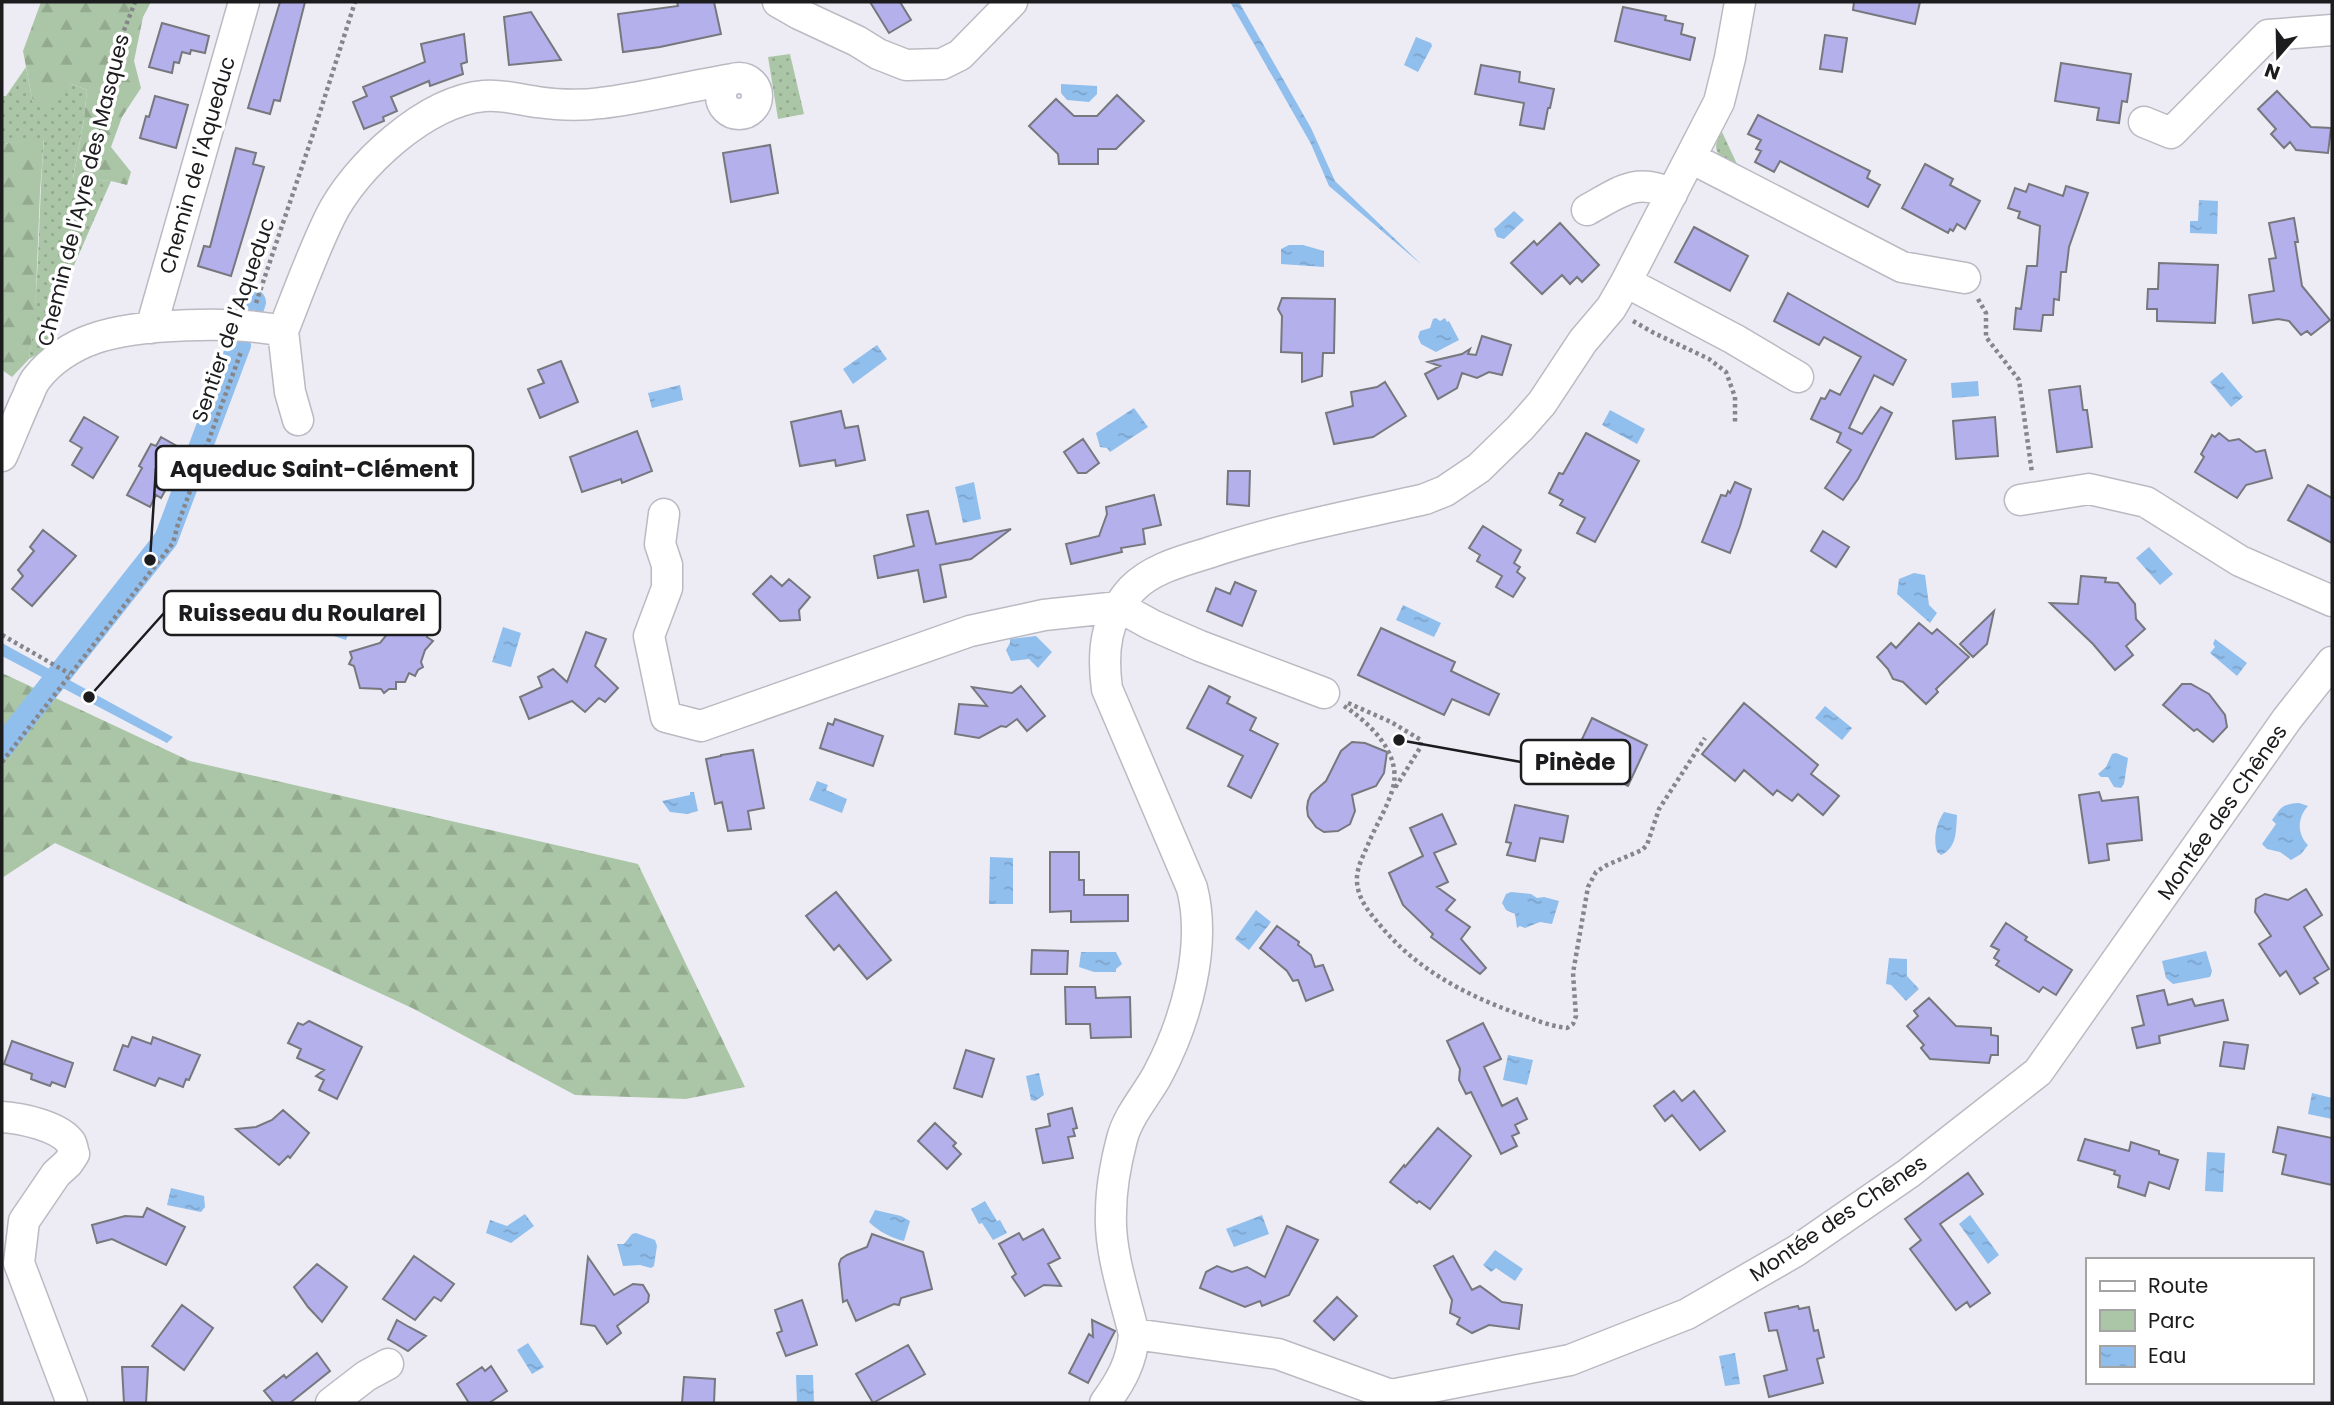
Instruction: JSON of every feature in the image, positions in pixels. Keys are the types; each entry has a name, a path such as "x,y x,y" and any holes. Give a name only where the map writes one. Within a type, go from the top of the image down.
{"street":[{"name":"Chemin de l'Aqueduc","path":"151,328 244,2"},
{"path":"778,2 878,54 906,65 942,64 960,55 1012,2"},
{"path":"1105,1403 1124,1375 1133,1349 1134,1334 1113,1244 1111,1214 1125,1127 1158,1074 1183,1018 1191,986 1197,918 1192,888 1107,689 1105,640 1109,625 1132,589 1168,566 1258,536 1413,502 1445,491 1479,468 1520,428 1542,403 1583,341 1618,295 1691,158 1719,102 1741,2"},
{"path":"2144,122 2171,133 2269,35 2332,30"},
{"path":"298,420 290,392 283,331 330,216 346,191 390,142 428,116 484,96 506,95 557,104 601,103 717,88"},
{"path":"1691,158 1902,267 1965,278"},
{"path":"1587,210 1628,189 1641,186 1654,186 1672,194"},
{"path":"1618,295 1734,339 1797,377"},
{"path":"2,456 35,380 64,353 91,339 151,328 207,325 283,331"},
{"path":"2020,500 2089,489 2146,502 2241,561 2332,601"},
{"path":"664,514 660,544 667,565 667,588 649,636 666,717 701,726 970,631 1044,615 1119,607 1200,646 1324,693"},
{"name":"Montée des Chênes","path":"1134,1334 1278,1354 1391,1395 1570,1360 1687,1314 1807,1243 1909,1173 2038,1072 2287,719 2332,662"},
{"path":"2,1117 20,1118 59,1132 72,1143 74,1154 56,1174 24,1221 19,1264 72,1403"},
{"path":"331,1403 366,1376 388,1364"}],"path":[{"name":"Chemin de l'Ayre des Masques","path":"35,380 54,293 68,259 121,38 135,2"},
{"name":"Sentier de l'Aqueduc","path":"2,762 173,543 249,328 355,2"},
{"path":"1965,278 1986,313 1986,337 2019,380 2033,478 2020,500"},
{"path":"1618,295 1654,333 1709,359 1726,372 1735,397 1735,425"},
{"path":"2,635 70,674"},
{"path":"1324,693 1359,716 1380,739 1394,771 1391,794"},
{"path":"1324,693 1391,722 1421,740 1422,744 1391,794 1357,872 1359,893 1366,908 1404,952 1419,964 1490,1004 1553,1027 1567,1028 1573,1024 1576,1016 1573,973 1588,887 1596,872 1647,845 1660,809 1705,738"}],"green space":[{"path":"41,2 151,2 143,17 134,61 141,88 122,117 111,147 131,172 127,185 111,181 73,179 87,90 71,84 53,108 33,103 23,51"},
{"path":"790,54 804,114 778,119 768,57"},
{"path":"26,67 33,103 71,84 87,90 73,178 111,181 72,270 56,315 55,345 29,359 35,304 44,139 2,144 2,96 6,96"},
{"path":"1722,132 1736,166 1725,160 1716,149"},
{"path":"44,138 35,317 29,359 12,377 2,370 2,144"},
{"path":"2,673 190,761 638,864 745,1087 686,1099 575,1095 412,1008 55,843 2,878"}],"water":[{"path":"1230,2 1239,2 1311,128 1335,181 1422,265 1329,186 1311,144"},
{"path":"1416,37 1431,43 1432,46 1418,72 1404,65"},
{"path":"1061,84 1097,86 1097,94 1089,102 1067,100 1061,93"},
{"path":"2199,200 2218,201 2217,234 2190,233 2190,221 2198,221"},
{"path":"1514,211 1524,220 1504,239 1497,237 1494,229"},
{"path":"1289,245 1303,245 1324,251 1324,267 1281,264 1281,249"},
{"path":"1436,318 1449,321 1459,340 1436,352 1421,344 1418,337 1420,331 1430,328"},
{"path":"877,345 887,359 853,384 843,369"},
{"path":"2222,372 2243,397 2231,407 2210,382"},
{"path":"1978,381 1979,396 1952,398 1951,383"},
{"path":"680,385 683,400 652,408 648,393"},
{"path":"1134,408 1148,427 1110,452 1107,448 1100,447 1096,433"},
{"path":"1610,410 1645,429 1637,444 1602,425"},
{"path":"974,482 981,519 963,523 955,487"},
{"path":"2149,547 2173,574 2160,585 2136,558"},
{"path":"1914,573 1925,575 1929,605 1937,613 1930,623 1897,594 1899,579"},
{"path":"1403,605 1441,623 1434,637 1396,620"},
{"path":"315,608 353,621 346,640 309,628"},
{"path":"503,627 521,633 511,667 492,662"},
{"path":"1036,636 1052,652 1038,668 1029,659 1011,661 1006,650 1010,639"},
{"path":"2215,639 2247,663 2237,676 2210,653 2215,647"},
{"path":"2,643 173,737 167,743 2,656"},
{"path":"1825,706 1852,728 1842,740 1815,718"},
{"path":"2112,754 2128,758 2121,788 2114,787 2108,777 2098,774 2106,767"},
{"path":"817,781 828,785 826,790 847,799 842,813 809,800"},
{"path":"690,792 694,792 698,811 687,814 670,812 662,801 690,795"},
{"path":"2288,804 2308,806 2300,826 2304,841 2308,845 2301,854 2291,860 2262,844 2276,824 2272,820 2280,810"},
{"path":"1944,812 1957,815 1953,843 1941,855 1937,852 1935,836"},
{"path":"990,857 1013,858 1013,904 989,904"},
{"path":"1511,892 1559,901 1552,924 1540,922 1517,928 1515,914 1506,910 1502,903 1506,894"},
{"path":"1256,910 1271,922 1249,950 1235,939"},
{"path":"2206,951 2212,971 2210,977 2173,984 2166,978 2162,961"},
{"path":"1081,952 1116,952 1122,964 1116,972 1094,972 1079,967"},
{"path":"1889,958 1907,959 1907,976 1919,989 1906,1001 1891,985 1886,984"},
{"path":"1508,1055 1533,1060 1527,1085 1503,1080"},
{"path":"1039,1073 1044,1095 1035,1101 1031,1100 1026,1076"},
{"path":"2312,1093 2332,1098 2332,1119 2308,1114"},
{"path":"2207,1152 2225,1153 2223,1192 2205,1191"},
{"path":"171,1188 204,1196 205,1207 201,1212 167,1205"},
{"path":"985,1201 1007,1233 993,1240 982,1223 979,1224 971,1209"},
{"path":"875,1210 910,1221 904,1241 885,1234 869,1222"},
{"path":"525,1214 534,1226 511,1243 486,1233 490,1220 507,1226"},
{"path":"1262,1215 1269,1234 1234,1247 1226,1229"},
{"path":"1970,1215 1999,1255 1988,1264 1959,1224"},
{"path":"636,1233 655,1240 657,1246 654,1266 651,1268 640,1265 623,1266 617,1244 624,1244"},
{"path":"1495,1250 1523,1269 1515,1281 1496,1268 1491,1272 1483,1265"},
{"path":"528,1343 544,1367 532,1374 517,1350"},
{"path":"1735,1353 1740,1384 1725,1386 1719,1356"},
{"path":"796,1375 813,1375 814,1403 797,1403"}],"building":[{"path":"280,2 305,2 280,101 274,100 270,114 248,108"},
{"path":"677,2 714,2 721,34 623,52 618,14 678,6"},
{"path":"870,2 900,2 911,20 889,33"},
{"path":"1854,2 1920,2 1915,24 1853,10"},
{"path":"1623,7 1666,16 1665,20 1683,24 1681,34 1695,38 1690,60 1615,41"},
{"path":"531,12 561,60 509,65 504,17"},
{"path":"162,23 209,36 205,53 191,50 190,54 182,52 179,63 174,62 172,73 149,67"},
{"path":"464,34 467,62 461,64 463,74 430,86 429,81 391,97 397,111 383,117 384,121 364,129 353,102 367,96 363,87 425,62 421,44"},
{"path":"1825,35 1847,38 1842,72 1820,69"},
{"path":"2061,63 2131,74 2127,102 2122,101 2119,123 2097,120 2099,108 2055,101"},
{"path":"1481,65 1520,72 1519,82 1554,89 1544,129 1520,125 1524,103 1475,94"},
{"path":"2277,91 2311,127 2331,128 2328,153 2296,150 2290,142 2284,148 2271,134 2276,129 2258,109"},
{"path":"1117,95 1144,121 1116,149 1098,149 1098,164 1059,164 1058,154 1029,126 1056,99 1074,116 1097,116"},
{"path":"155,96 188,105 176,148 140,138"},
{"path":"1758,115 1870,171 1867,178 1880,185 1868,207 1780,161 1774,172 1755,162 1761,151 1756,149 1761,140 1748,134"},
{"path":"770,145 778,193 731,202 723,153"},
{"path":"236,148 256,153 253,164 264,167 231,276 198,266 204,246 210,247"},
{"path":"1925,164 1953,179 1950,185 1980,201 1965,229 1957,224 1953,231 1950,229 1948,233 1902,208"},
{"path":"2029,184 2063,196 2066,186 2088,193 2069,247 2066,272 2061,272 2059,300 2054,299 2053,315 2043,315 2041,331 2014,329 2016,308 2021,309 2027,266 2037,266 2040,226 2018,218 2020,212 2008,208 2015,188 2026,192"},
{"path":"2294,218 2302,286 2330,320 2311,335 2307,331 2301,335 2289,321 2278,319 2253,323 2249,295 2274,291 2269,259 2276,258 2269,223"},
{"path":"1560,223 1599,265 1582,282 1577,277 1570,284 1562,275 1542,294 1511,263 1534,241 1537,245"},
{"path":"1694,227 1748,256 1730,291 1675,262"},
{"path":"2159,263 2218,265 2215,323 2157,321 2157,309 2147,309 2148,289 2158,289"},
{"path":"1788,293 1906,360 1893,385 1874,375 1849,428 1862,434 1881,407 1892,413 1858,479 1843,500 1825,488 1851,450 1837,442 1841,433 1811,419 1821,398 1825,399 1830,390 1840,395 1861,357 1824,337 1819,345 1774,321"},
{"path":"1282,298 1335,299 1334,353 1323,353 1322,376 1302,382 1302,353 1281,352 1282,316 1278,309"},
{"path":"1482,336 1511,345 1502,375 1489,372 1477,378 1462,373 1457,388 1438,399 1425,374 1440,366 1428,362 1462,354 1470,349 1468,354 1476,355"},
{"path":"561,361 578,402 540,418 528,389 544,383 538,370"},
{"path":"1385,382 1406,416 1373,437 1334,444 1326,413 1353,406 1351,392 1377,387"},
{"path":"2080,386 2083,410 2087,410 2092,447 2057,452 2049,390"},
{"path":"841,411 845,428 858,426 865,460 836,466 835,460 800,466 791,422"},
{"path":"84,417 118,437 93,478 72,465 82,448 70,441"},
{"path":"1995,417 1998,456 1956,459 1953,421"},
{"path":"637,431 652,471 622,483 621,479 582,492 570,457"},
{"path":"1586,433 1639,461 1595,542 1577,533 1585,518 1560,505 1563,500 1549,493"},
{"path":"2219,433 2229,441 2239,439 2256,452 2265,450 2272,478 2246,485 2237,498 2195,472 2212,435 2215,437"},
{"path":"161,437 182,449 174,464 178,467 161,498 156,495 150,507 127,495 151,444 156,446"},
{"path":"1083,439 1099,463 1086,473 1078,473 1064,452"},
{"path":"1228,471 1250,471 1249,506 1227,504"},
{"path":"1735,482 1751,489 1730,553 1702,542 1721,495 1726,496 1728,491 1730,493"},
{"path":"2308,485 2332,498 2332,543 2288,520"},
{"path":"1154,495 1161,525 1143,529 1145,544 1121,548 1122,552 1071,564 1066,544 1099,536 1107,514 1106,507"},
{"path":"928,511 936,544 1011,529 971,559 940,565 946,597 924,602 918,570 878,578 874,556 914,546 907,515"},
{"path":"1483,526 1521,550 1514,563 1520,567 1517,572 1525,578 1513,597 1496,587 1502,576 1477,561 1480,555 1469,548"},
{"path":"43,530 76,556 32,606 12,589 23,576 18,570 34,551 30,547"},
{"path":"1823,531 1849,547 1836,567 1811,551"},
{"path":"771,576 782,586 789,579 810,597 799,610 800,620 780,621 753,594"},
{"path":"2081,576 2106,578 2105,582 2118,583 2135,604 2136,619 2145,629 2126,646 2133,655 2115,670 2093,644 2050,603 2078,604"},
{"path":"1235,582 1256,591 1242,626 1207,611 1216,588 1230,594"},
{"path":"416,603 428,612 427,637 433,641 425,650 421,662 423,667 415,676 409,673 405,682 396,682 396,689 389,689 384,693 381,689 360,688 354,666 349,664 352,658 350,652 380,643 394,626 383,611"},
{"path":"1994,611 1987,644 1973,657 1960,644"},
{"path":"1919,623 1932,634 1937,629 1969,657 1936,689 1938,692 1926,704 1903,682 1893,679 1877,657 1891,643 1896,648"},
{"path":"1381,628 1455,662 1451,671 1499,694 1489,715 1452,699 1444,715 1358,675"},
{"path":"586,632 606,639 595,666 618,688 605,702 599,698 585,712 572,701 529,719 520,697 542,687 538,677 553,669 567,682"},
{"path":"2182,684 2191,684 2209,694 2225,715 2227,727 2213,742 2197,729 2194,731 2163,705"},
{"path":"1021,686 1045,716 1027,731 1017,719 1006,727 1001,726 979,738 955,734 959,704 987,706 972,687 1012,693"},
{"path":"1209,686 1230,697 1227,703 1256,718 1250,730 1278,744 1251,798 1228,786 1243,756 1187,728"},
{"path":"1744,703 1818,765 1811,774 1839,796 1823,815 1798,794 1792,801 1777,790 1773,795 1744,770 1735,781 1702,754"},
{"path":"1592,718 1647,745 1628,786 1601,773 1603,767 1575,754"},
{"path":"835,719 883,736 873,766 820,748 828,723 833,725"},
{"path":"1352,742 1365,743 1387,752 1384,773 1376,786 1352,795 1355,811 1350,824 1338,831 1324,832 1316,827 1308,816 1308,801 1311,794 1326,781 1341,751"},
{"path":"753,750 764,808 748,811 751,829 728,831 722,802 715,804 706,759"},
{"path":"2099,792 2102,801 2138,797 2142,840 2107,844 2109,860 2089,863 2079,795"},
{"path":"1515,805 1568,816 1563,842 1540,838 1535,861 1507,855 1511,843 1506,842"},
{"path":"1442,814 1456,844 1434,853 1448,882 1437,887 1455,900 1446,910 1470,927 1461,939 1486,968 1480,974 1431,937 1433,934 1403,905 1389,873 1423,856 1410,828"},
{"path":"1050,852 1079,852 1079,880 1084,880 1084,895 1128,895 1128,921 1071,922 1071,911 1050,912"},
{"path":"2306,889 2322,915 2304,927 2329,969 2314,978 2318,983 2300,994 2286,971 2280,976 2259,944 2271,936 2255,912 2256,899 2265,894 2288,900"},
{"path":"836,892 891,960 867,979 839,945 834,950 806,916"},
{"path":"2006,923 2027,937 2025,940 2072,970 2056,995 2043,987 2039,992 1996,965 1999,961 1994,958 1999,950 1991,946"},
{"path":"1277,926 1299,942 1298,945 1311,955 1315,967 1323,965 1333,990 1306,1001 1298,980 1293,981 1287,971 1260,948"},
{"path":"1032,950 1068,951 1067,974 1031,974"},
{"path":"1065,987 1095,987 1096,998 1130,997 1131,1037 1091,1038 1090,1024 1066,1024"},
{"path":"2164,990 2168,1005 2192,999 2195,1006 2223,1000 2228,1020 2159,1036 2160,1043 2137,1048 2132,1028 2144,1025 2137,996"},
{"path":"1929,998 1956,1026 1991,1028 1991,1035 1998,1036 1998,1055 1991,1055 1989,1063 1930,1059 1921,1048 1924,1045 1907,1026 1918,1016 1914,1011"},
{"path":"309,1021 362,1047 337,1099 319,1090 324,1080 316,1076 324,1070 297,1058 301,1049 288,1043 298,1023 303,1025"},
{"path":"1483,1023 1501,1059 1484,1067 1502,1106 1517,1098 1527,1119 1515,1125 1519,1133 1512,1136 1517,1146 1501,1154 1471,1092 1466,1094 1459,1080 1460,1069 1447,1041"},
{"path":"132,1037 151,1044 153,1037 200,1055 183,1087 159,1078 155,1086 114,1070 123,1045 128,1047"},
{"path":"12,1041 73,1063 65,1087 52,1082 50,1086 31,1079 32,1074 4,1064"},
{"path":"2224,1042 2248,1045 2244,1069 2220,1066"},
{"path":"966,1050 994,1059 982,1097 954,1088"},
{"path":"1674,1091 1682,1101 1694,1091 1725,1131 1700,1150 1672,1115 1665,1121 1654,1106"},
{"path":"1072,1108 1077,1128 1073,1129 1075,1136 1068,1137 1073,1158 1043,1163 1036,1129 1050,1126 1048,1114"},
{"path":"283,1110 309,1133 290,1158 288,1156 279,1165 236,1129 256,1127 272,1120"},
{"path":"935,1123 956,1143 953,1146 961,1154 947,1169 918,1141"},
{"path":"2278,1127 2332,1138 2332,1185 2282,1174 2286,1155 2273,1152"},
{"path":"1438,1128 1471,1156 1430,1209 1419,1201 1417,1203 1390,1182"},
{"path":"2085,1139 2129,1151 2131,1142 2178,1160 2169,1189 2149,1182 2145,1196 2118,1187 2120,1176 2114,1174 2115,1171 2078,1160"},
{"path":"1968,1173 1983,1194 1940,1224 1990,1293 1970,1307 1967,1302 1956,1310 1910,1249 1921,1240 1905,1219"},
{"path":"147,1208 185,1227 166,1265 112,1239 97,1243 92,1225 125,1216 143,1217"},
{"path":"1287,1226 1318,1240 1289,1295 1262,1306 1260,1301 1245,1307 1200,1288 1206,1272 1217,1266 1232,1272 1247,1267 1265,1277"},
{"path":"1043,1229 1060,1258 1048,1264 1061,1286 1044,1285 1025,1296 1012,1277 1016,1274 999,1244 1019,1233 1023,1240"},
{"path":"872,1234 923,1252 932,1289 901,1298 899,1305 894,1304 856,1321 847,1300 843,1302 839,1264 847,1255 867,1247"},
{"path":"414,1256 454,1284 441,1301 434,1297 415,1320 383,1299"},
{"path":"1453,1256 1472,1290 1480,1286 1502,1302 1522,1305 1519,1329 1489,1325 1472,1333 1457,1324 1460,1318 1450,1313 1452,1300 1434,1266"},
{"path":"588,1257 614,1295 633,1284 643,1285 649,1295 648,1302 617,1326 621,1333 607,1344 595,1326 581,1324"},
{"path":"317,1264 347,1287 322,1322 294,1287"},
{"path":"1337,1297 1357,1316 1334,1340 1314,1321"},
{"path":"802,1300 817,1345 786,1356 777,1333 782,1331 775,1310"},
{"path":"182,1305 213,1328 184,1370 152,1346"},
{"path":"1798,1306 1799,1309 1809,1307 1814,1331 1818,1330 1824,1357 1817,1359 1823,1383 1769,1397 1764,1376 1787,1370 1777,1330 1769,1331 1765,1313"},
{"path":"397,1320 426,1336 408,1351 388,1339"},
{"path":"1092,1320 1115,1331 1088,1383 1069,1373 1089,1334 1093,1337"},
{"path":"908,1345 925,1374 873,1403 856,1374"},
{"path":"317,1353 330,1371 290,1403 274,1403 264,1391 284,1375 286,1378"},
{"path":"491,1366 507,1391 489,1403 469,1403 457,1384 482,1367 485,1371"},
{"path":"122,1367 148,1367 146,1403 124,1403"},
{"path":"684,1377 715,1379 714,1403 682,1403"}],"waterway":[{"path":"252,308 254,302"},
{"path":"2,747 166,539 239,345"}],"place":[{"name":"Aqueduc Saint-Clément","path":"150,560"},
{"name":"Ruisseau du Roularel","path":"89,697"},
{"name":"Pinède","path":"1399,740"}]}
